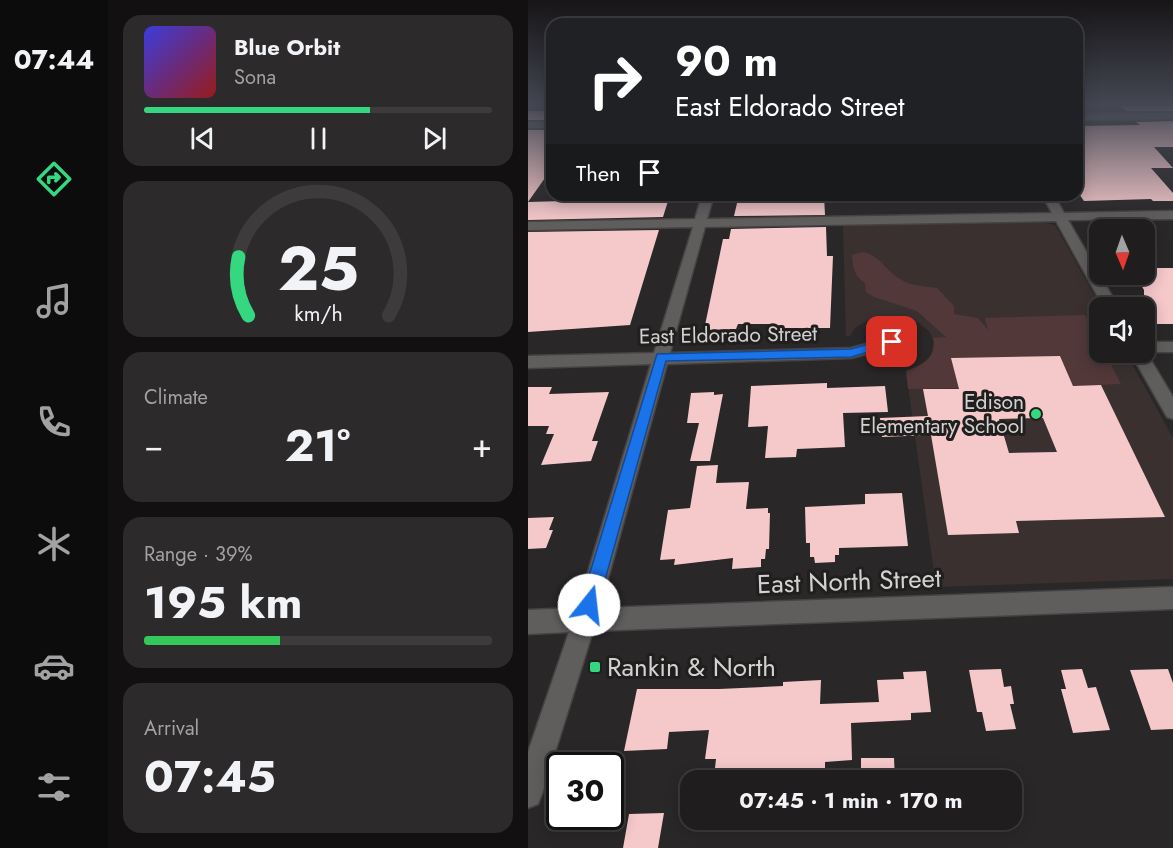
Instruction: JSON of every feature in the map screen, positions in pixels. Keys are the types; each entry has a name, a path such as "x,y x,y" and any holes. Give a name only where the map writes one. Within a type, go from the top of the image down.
{"street":[{"path":"528,794 585,620 706,201"},
{"path":"1052,201 1106,297"},
{"path":"528,226 1173,215"},
{"name":"East Eldorado Street","path":"528,362 851,353 892,342"},
{"path":"1155,347 1173,347"},
{"path":"1144,363 1173,412"},
{"name":"East North Street","path":"528,622 1173,598"}],"shaded area":[{"name":"Edison Elementary School","path":"1041,222 1055,225 1095,297 1089,297 1089,363 1132,363 1173,438 1173,579 936,587 906,371 924,363 931,356 934,342 929,331 917,322 890,316 868,320 855,328 850,336 846,336 843,225"},
{"path":"864,252 870,254 904,281 914,285 937,288 954,306 954,314 978,318 988,330 985,318 1085,315 1089,323 1089,363 1110,363 1121,384 1073,386 1060,356 952,358 968,388 908,389 906,371 927,360 933,350 933,338 946,337 917,311 874,297 866,292 865,283 858,278 855,271 852,255"}],"building":[{"path":"528,144 546,144 546,176 528,202"},
{"path":"1083,144 1173,144 1173,147 1154,147 1173,168 1151,168 1173,193 1173,201 1153,201 1151,199 1084,201"},
{"path":"668,201 663,217 528,220 528,202"},
{"path":"738,201 824,201 825,215 734,216"},
{"path":"826,227 827,256 833,256 830,328 774,328 774,324 738,324 736,329 704,330 723,239 729,239 731,229"},
{"path":"659,230 630,325 528,332 528,232"},
{"path":"1155,268 1173,268 1173,324 1155,324 1155,297 1144,297 1141,285 1155,285"},
{"path":"1060,356 1073,386 1101,385 1165,517 1016,521 1019,533 948,535 931,435 882,437 880,418 928,416 923,389 959,389 951,358","holes":["1043,418 1057,452 1009,453 999,419"]},
{"path":"827,383 827,388 885,386 888,412 843,413 845,447 797,449 796,457 765,458 768,426 748,427 751,386"},
{"path":"528,387 552,387 549,394 609,392 592,441 598,441 591,461 541,465 554,434 546,434 549,426 528,426"},
{"path":"714,392 714,395 723,394 710,461 690,461 699,423 687,423 691,393"},
{"path":"718,465 716,483 749,482 746,509 768,508 768,513 770,513 769,549 766,549 765,559 761,559 761,567 732,569 733,558 674,565 675,559 660,560 668,510 690,508 697,466"},
{"path":"902,493 908,546 839,548 839,555 835,555 835,562 815,563 814,557 810,557 810,543 806,543 805,507 865,504 865,494"},
{"path":"554,517 549,530 553,530 546,548 528,549 528,518"},
{"path":"1001,669 1004,687 1011,686 1014,704 1010,704 1016,729 986,731 982,712 977,712 969,670"},
{"path":"1082,669 1088,688 1096,687 1110,730 1073,733 1061,689 1066,689 1061,670"},
{"path":"1168,669 1173,683 1173,729 1151,730 1130,670"},
{"path":"926,671 931,712 911,713 911,720 851,723 852,760 825,762 825,770 715,770 716,759 705,759 709,730 669,732 667,749 624,751 637,689 783,686 783,682 821,680 820,704 879,702 877,680 904,679 903,672"},
{"path":"861,758 894,758 895,770 861,770"},
{"path":"664,813 658,848 623,848 629,814"}],"place":[{"name":"Edison Elementary School","path":"1036,414"},
{"name":"Rankin & North","path":"595,667"}],"route":[{"path":"589,605 662,357 851,353 892,342"}]}
